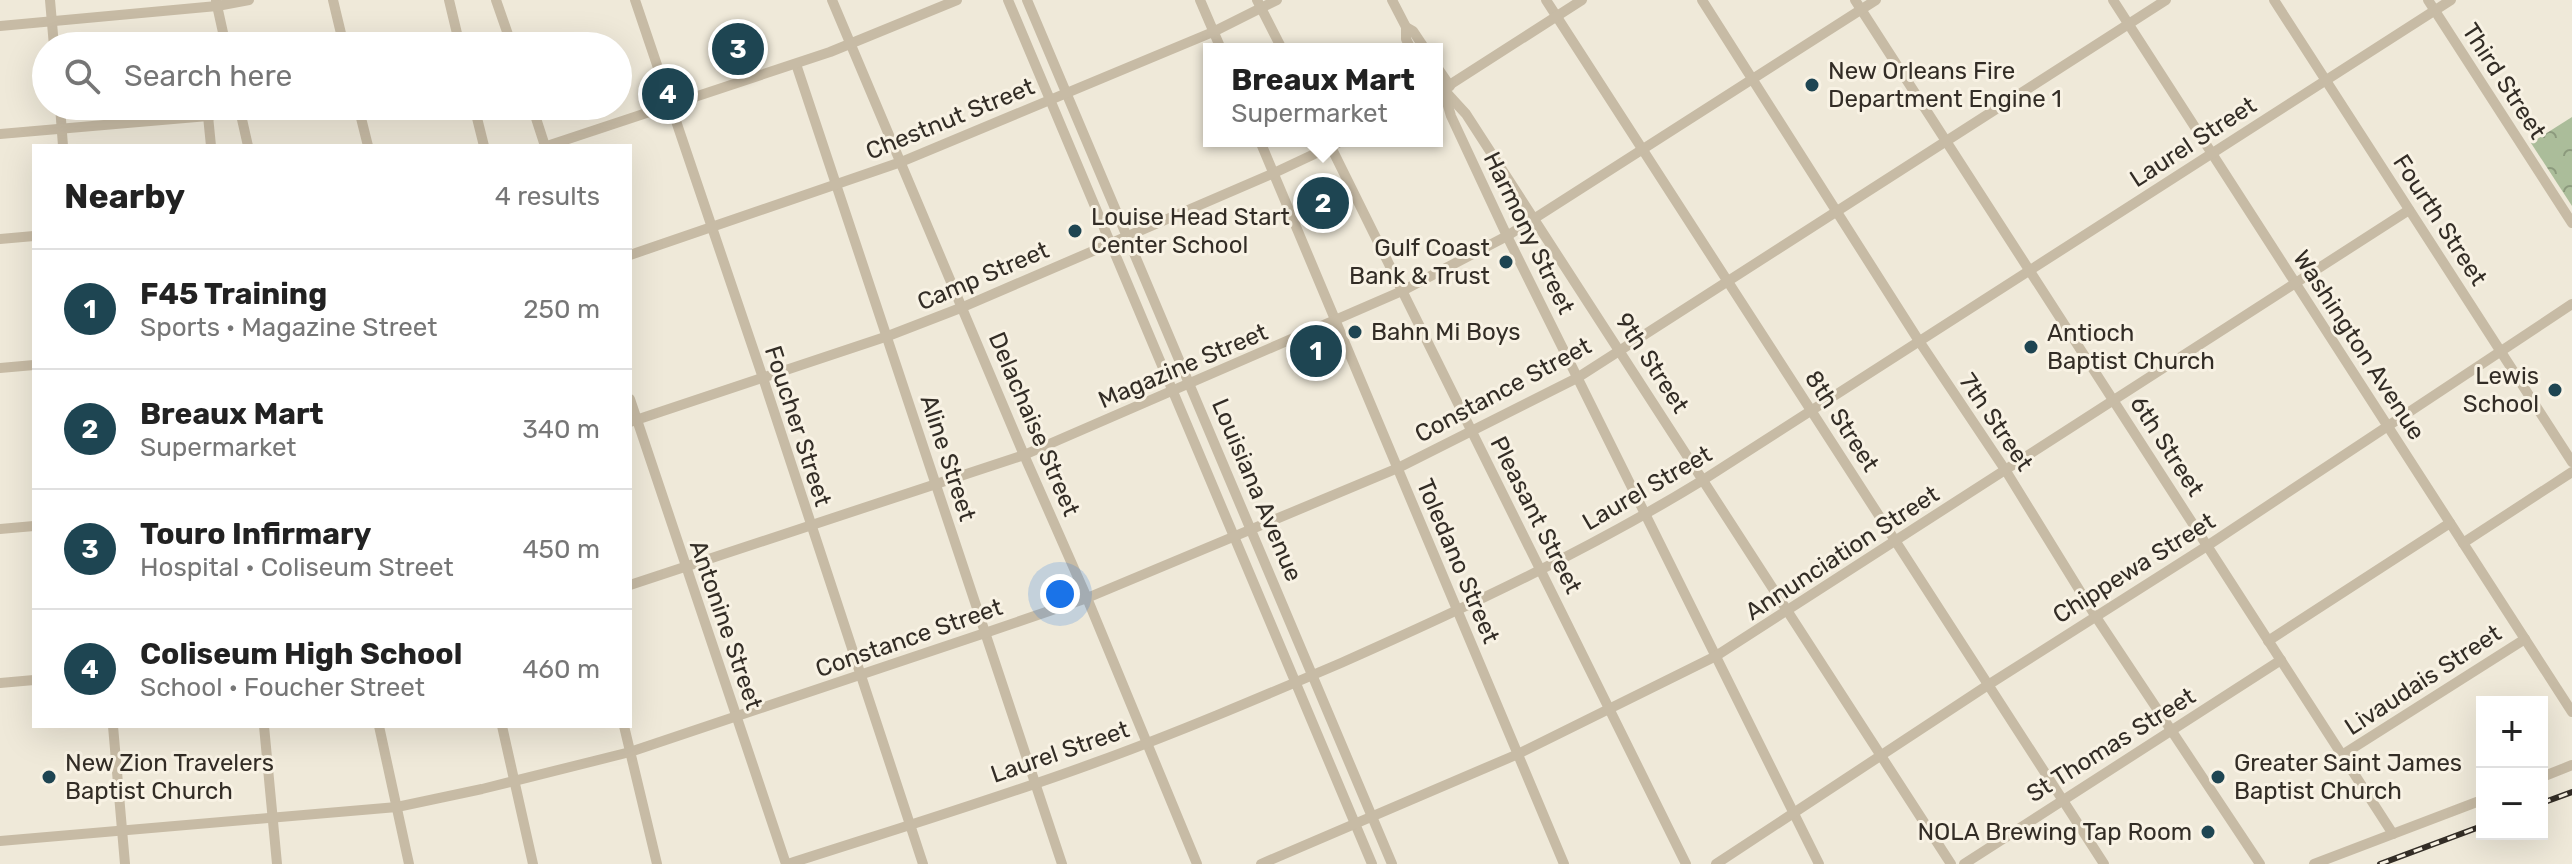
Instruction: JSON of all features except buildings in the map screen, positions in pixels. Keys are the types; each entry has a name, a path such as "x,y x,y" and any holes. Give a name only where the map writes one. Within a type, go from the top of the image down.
{"street":[{"path":"50,0 53,32"},
{"path":"0,26 249,0"},
{"path":"333,0 341,32"},
{"path":"449,0 457,32"},
{"path":"496,0 507,32"},
{"name":"Foucher Street","path":"635,0 923,864"},
{"name":"Delachaise Street","path":"832,0 1197,864"},
{"path":"632,117 851,45 957,0"},
{"name":"Louisiana Avenue","path":"1008,0 1372,864"},
{"name":"Louisiana Avenue","path":"1027,0 1392,864"},
{"path":"1200,0 1218,43"},
{"name":"Chestnut Street","path":"632,254 901,162 1213,32 1259,4 1277,0"},
{"path":"1392,0 1406,27 1408,43"},
{"name":"8th Street","path":"1546,0 2104,864"},
{"path":"1444,90 1582,0"},
{"name":"7th Street","path":"1702,0 1835,211 2006,471 2096,617 2260,864"},
{"name":"Magazine Street","path":"632,584 1024,455 1402,291 1507,236 1753,79 1858,5 1876,0"},
{"name":"Washington Avenue","path":"2113,0 2525,639 2567,694 2572,712"},
{"name":"Constance Street","path":"0,841 397,807 515,781 630,752 1087,598 1398,468 1577,378 2166,0"},
{"name":"Fourth Street","path":"2274,0 2572,462"},
{"name":"Third Street","path":"2428,0 2572,223"},
{"name":"Laurel Street","path":"787,864 1036,783 1146,743 1296,683 1458,612 1541,570 1646,515 1703,480 2451,0"},
{"path":"217,3 223,32"},
{"path":"1259,4 1279,43"},
{"name":"6th Street","path":"1858,5 2393,834"},
{"path":"1406,27 1421,43"},
{"name":"Aline Street","path":"796,64 1062,864"},
{"name":"9th Street","path":"1444,90 1466,114 1951,864"},
{"name":"Harmony Street","path":"1444,90 1451,116 1507,236 1819,864"},
{"path":"61,120 63,144"},
{"path":"0,134 159,120"},
{"path":"208,120 211,144"},
{"path":"242,120 248,144"},
{"path":"362,120 368,144"},
{"path":"478,120 484,144"},
{"path":"537,120 545,144"},
{"path":"552,144 623,120"},
{"name":"Toledano Street","path":"1263,147 1564,864"},
{"name":"Camp Street","path":"634,421 888,336 963,307 1274,173 1324,147"},
{"name":"Pleasant Street","path":"1331,147 1686,864"},
{"name":"Annunciation Street","path":"1261,864 1518,754 1716,656 2409,210"},
{"path":"0,239 32,236"},
{"name":"Chippewa Street","path":"1716,864 2389,427 2572,304"},
{"path":"0,368 32,365"},
{"name":"Antonine Street","path":"634,421 787,864"},
{"path":"1204,463 1220,456"},
{"path":"2463,543 2572,472"},
{"path":"2268,641 2450,523"},
{"path":"0,529 32,526"},
{"name":"Livaudais Street","path":"2342,755 2525,639"},
{"name":"St Thomas Street","path":"1964,864 2281,660"},
{"path":"0,683 32,680"},
{"path":"113,728 125,864"},
{"path":"264,728 277,864"},
{"path":"379,728 409,864"},
{"path":"502,728 533,864"},
{"path":"624,728 657,864"},
{"path":"2548,775 2572,765"},
{"path":"2314,864 2476,802"}],"green space":[{"path":"2572,117 2572,206 2531,143"}],"railway":[{"path":"2548,801 2572,792"},
{"path":"2380,864 2476,828"}],"place":[{"name":"Touro Infirmary","path":"738,49"},
{"name":"New Orleans Fire Department Engine 1","path":"1812,85"},
{"name":"Coliseum High School","path":"668,94"},
{"name":"Breaux Mart","path":"1323,203"},
{"name":"Louise Head Start Center School","path":"1075,231"},
{"name":"Gulf Coast Bank & Trust","path":"1506,262"},
{"name":"Bahn Mi Boys","path":"1355,332"},
{"name":"Antioch Baptist Church","path":"2031,347"},
{"name":"F45 Training","path":"1316,351"},
{"name":"Lewis School","path":"2555,390"},
{"name":"New Zion Travelers Baptist Church","path":"49,777"},
{"name":"Greater Saint James Baptist Church","path":"2218,777"},
{"name":"NOLA Brewing Tap Room","path":"2208,832"}]}
